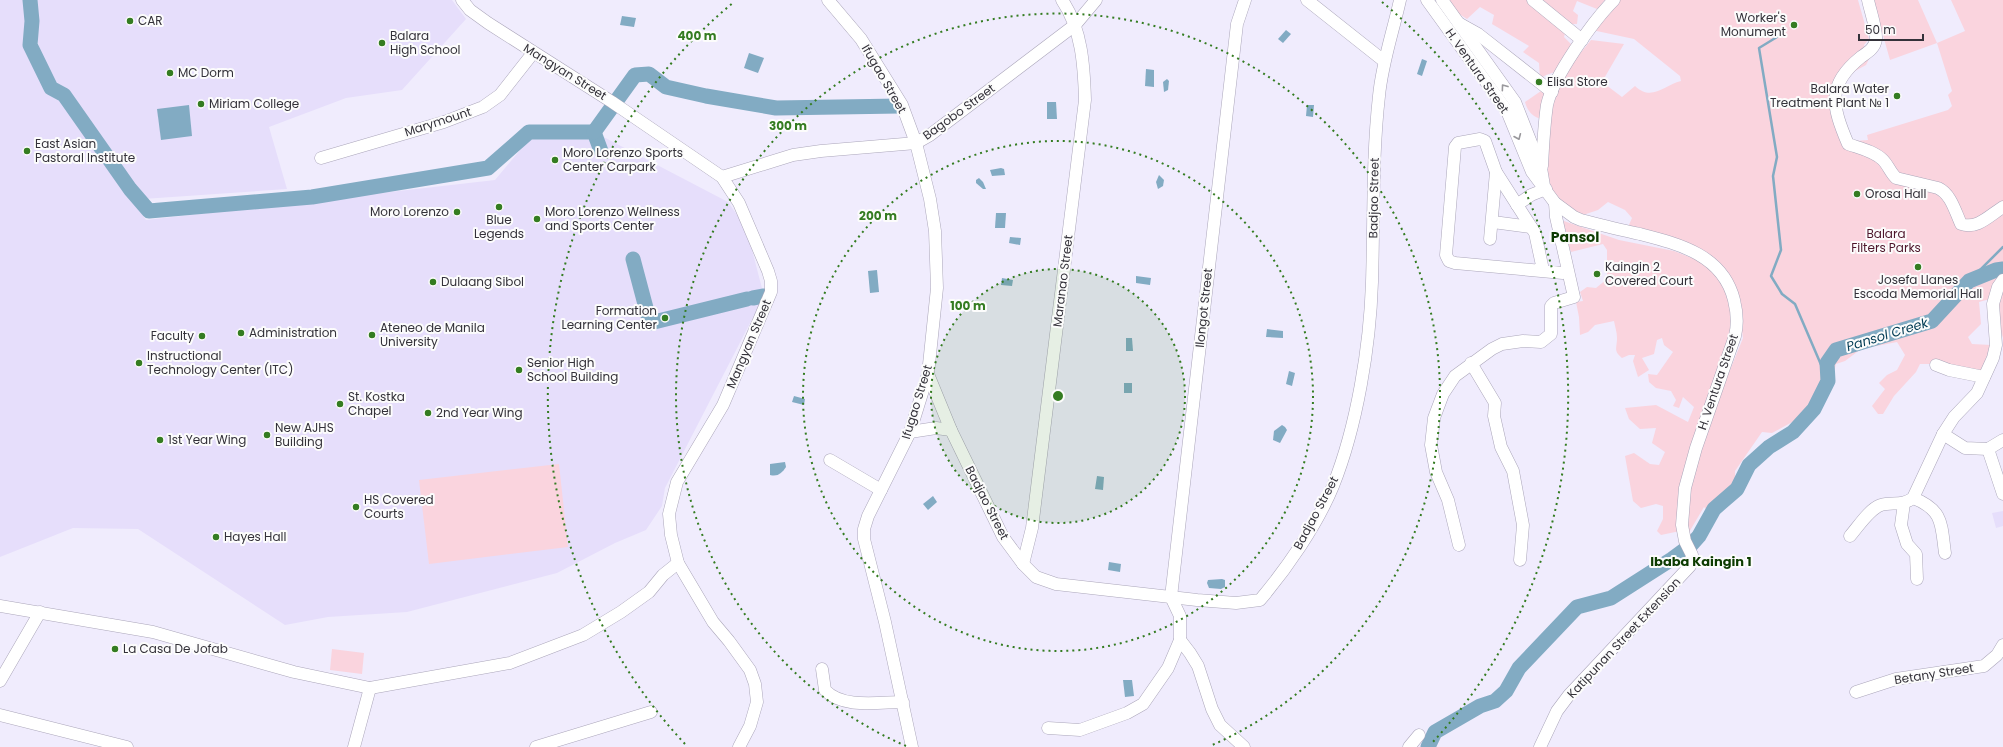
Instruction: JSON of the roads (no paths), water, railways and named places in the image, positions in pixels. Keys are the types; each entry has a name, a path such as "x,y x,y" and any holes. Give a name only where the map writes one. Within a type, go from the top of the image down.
{"street":[{"name":"Mangyan Street","path":"462,0 470,10 533,53 623,109 722,178 731,188 751,228 768,272 771,282 771,292 723,405 677,482 669,514 671,535 678,563 712,622 729,641 750,670 755,684 757,702 750,726 739,747"},
{"name":"Ifugao Street","path":"828,0 861,39 902,105 916,143 930,199 935,231 935,319 928,374 910,432 868,516 864,529 864,539 886,622 912,747"},
{"name":"Maranao Street","path":"1023,564 1032,528 1085,100 1082,52 1072,14 1062,0"},
{"name":"Bagobo Street","path":"722,178 793,155 821,151 916,143 930,135 1075,25 1096,0"},
{"name":"Ilongot Street","path":"1171,597 1237,24 1244,0"},
{"path":"1307,0 1384,61"},
{"name":"Badjao Street","path":"928,374 951,430 1002,537 1023,564 1036,576 1056,584 1197,600 1236,603 1260,600 1271,588 1308,533 1332,488 1344,457 1352,425 1369,333 1372,282 1373,170 1379,96 1384,61 1400,0"},
{"name":"H. Ventura Street","path":"1427,0 1452,25 1514,102 1543,190 1555,203 1574,217 1581,220 1671,242 1694,251 1710,262 1730,286 1735,305 1736,329 1689,472 1681,514 1688,545"},
{"name":"H. Ventura Street","path":"1442,0 1452,25"},
{"path":"1533,0 1582,40"},
{"path":"1537,170 1548,104 1552,92 1582,40 1614,0"},
{"path":"1868,0 1876,38 1872,49 1853,64 1838,82 1835,99 1838,119 1848,144 1876,154 1885,161 1891,173 1896,178 1938,188 1944,191 1951,201 1961,224 1968,227 1976,225 2003,207"},
{"path":"1452,25 1478,34 1552,92"},
{"name":"Marymount","path":"321,158 444,122 483,107 500,95 533,53"},
{"path":"1543,270 1540,250 1535,233 1496,172 1486,141 1480,139 1458,143 1456,147 1446,255 1449,261 1455,263 1563,273"},
{"path":"1490,239 1493,222 1496,172"},
{"path":"1518,207 1539,197 1543,190"},
{"path":"1459,544 1448,500 1436,472 1431,444 1434,418 1445,388 1455,376 1471,363 1502,344 1523,341 1541,342 1546,340 1551,334 1551,306 1554,303 1574,297 1556,217 1555,203"},
{"path":"1493,222 1531,227"},
{"path":"1918,579 1916,554 1908,544 1901,526 1909,500 1943,434 1954,417 1977,393 1993,358 1996,345 1993,304 1998,287 2003,280"},
{"path":"1471,363 1495,403 1494,416 1501,447 1513,471 1523,525 1520,560"},
{"path":"1936,365 1949,370 1984,377"},
{"path":"910,432 936,428 951,430"},
{"path":"1943,434 1965,448 1988,449 2003,440"},
{"path":"1988,449 2003,494"},
{"path":"830,460 881,490"},
{"path":"1850,536 1875,507 1909,500 1929,506 1940,519 1945,553"},
{"name":"Katipunan Street Extension","path":"1540,747 1557,711 1569,695 1591,670 1689,569 1692,563 1688,545"},
{"path":"0,606 153,632 294,672 370,688 510,663 583,635 621,612 649,592 663,575 678,563"},
{"path":"1048,728 1080,730 1127,713 1143,704 1168,668 1180,640 1180,616 1171,597"},
{"path":"1180,616 1197,600"},
{"path":"0,681 40,612"},
{"path":"1180,640 1198,666 1212,709 1220,725 1244,747"},
{"name":"Betany Street","path":"1856,692 1896,679 1984,666 1997,655 2003,645"},
{"path":"822,669 825,690 835,698 853,702 903,702"},
{"path":"354,747 370,688"},
{"path":"536,747 651,712"},
{"path":"0,715 127,747"},
{"path":"1409,747 1418,735"}],"water":[{"path":"622,16 636,18 634,27 620,25"},
{"path":"1286,30 1291,34 1283,43 1278,39"},
{"path":"749,53 764,58 758,73 744,68"},
{"path":"1422,59 1427,61 1422,76 1417,74"},
{"path":"1146,69 1154,70 1154,87 1145,86"},
{"path":"1167,79 1169,81 1168,90 1164,92 1163,82"},
{"path":"1047,102 1056,102 1057,119 1047,119"},
{"path":"189,105 192,136 161,140 157,109"},
{"path":"1307,105 1314,105 1313,117 1306,116"},
{"path":"1001,168 1004,169 1005,175 992,176 990,170"},
{"path":"1159,175 1164,180 1163,186 1158,189 1156,182"},
{"path":"979,178 983,182 986,189 983,189 976,183 976,180"},
{"path":"996,213 1006,213 1005,228 995,228"},
{"path":"1010,237 1021,238 1020,245 1009,243"},
{"path":"877,270 879,292 870,293 868,271"},
{"path":"1136,276 1151,278 1150,285 1136,283"},
{"path":"1002,278 1013,280 1012,286 1001,285"},
{"path":"1267,329 1283,331 1283,338 1266,337"},
{"path":"1126,338 1132,338 1133,351 1126,351"},
{"path":"1289,371 1295,373 1292,386 1286,384"},
{"path":"1124,383 1132,383 1132,393 1124,393"},
{"path":"794,396 805,399 804,405 792,402"},
{"path":"1282,425 1287,430 1280,443 1273,440 1274,431"},
{"path":"785,462 786,467 781,473 778,475 770,475 770,464"},
{"path":"1097,476 1104,477 1103,490 1095,489"},
{"path":"933,496 937,502 928,510 923,504"},
{"path":"1109,562 1121,564 1120,572 1108,570"},
{"path":"1208,580 1225,580 1225,587 1221,589 1209,588 1207,583"},
{"path":"1123,680 1132,680 1134,696 1125,697"}],"waterway":[{"path":"30,0 32,21 30,45 51,88 64,95 130,189 149,211 312,197 488,168 529,132 594,132 601,151"},
{"name":"Pansol Creek","path":"1777,37 1759,48 1777,157 1773,176 1781,250 1771,276 1782,294 1795,304 1828,381"},
{"path":"594,132 635,75 649,74 666,87 706,96 776,108 900,106"},
{"name":"Pansol Creek","path":"1969,281 2003,247"},
{"path":"633,259 650,323 747,299"},
{"path":"1428,747 1435,732 1480,706 1495,701 1506,691 1519,668 1577,607 1611,598 1691,545 1699,536 1714,509 1737,489 1749,465 1769,447 1793,432 1814,409 1828,381 1827,363 1836,350 1932,321 1969,281 1996,270 2003,269"},
{"path":"753,298 764,296"}],"place":[{"name":"CAR","path":"130,21"},
{"name":"Worker's Monument","path":"1794,25"},
{"name":"Balara High School","path":"382,43"},
{"name":"MC Dorm","path":"170,73"},
{"name":"Elisa Store","path":"1539,82"},
{"name":"Balara Water Treatment Plant № 1","path":"1897,96"},
{"name":"Miriam College","path":"201,104"},
{"name":"East Asian Pastoral Institute","path":"27,151"},
{"name":"Moro Lorenzo Sports Center Carpark","path":"555,160"},
{"name":"Orosa Hall","path":"1857,194"},
{"name":"Blue Legends","path":"499,207"},
{"name":"Moro Lorenzo","path":"457,212"},
{"name":"Moro Lorenzo Wellness and Sports Center","path":"537,219"},
{"name":"Josefa Llanes Escoda Memorial Hall","path":"1918,267"},
{"name":"Kaingin 2 Covered Court","path":"1597,274"},
{"name":"Dulaang Sibol","path":"433,282"},
{"name":"Formation Learning Center","path":"665,318"},
{"name":"Administration","path":"241,333"},
{"name":"Ateneo de Manila University","path":"372,335"},
{"name":"Faculty","path":"202,336"},
{"name":"Instructional Technology Center (ITC)","path":"139,363"},
{"name":"Senior High School Building","path":"519,370"},
{"name":"St. Kostka Chapel","path":"340,404"},
{"name":"2nd Year Wing","path":"428,413"},
{"name":"New AJHS Building","path":"267,435"},
{"name":"1st Year Wing","path":"160,440"},
{"name":"HS Covered Courts","path":"356,507"},
{"name":"Hayes Hall","path":"216,537"},
{"name":"La Casa De Jofab","path":"115,649"}],"district":[{"name":"Pansol","path":"1575,237"},
{"name":"Ibaba Kaingin 1","path":"1701,561"}],"park label":[{"name":"Balara Filters Parks","path":"1886,241"}]}
